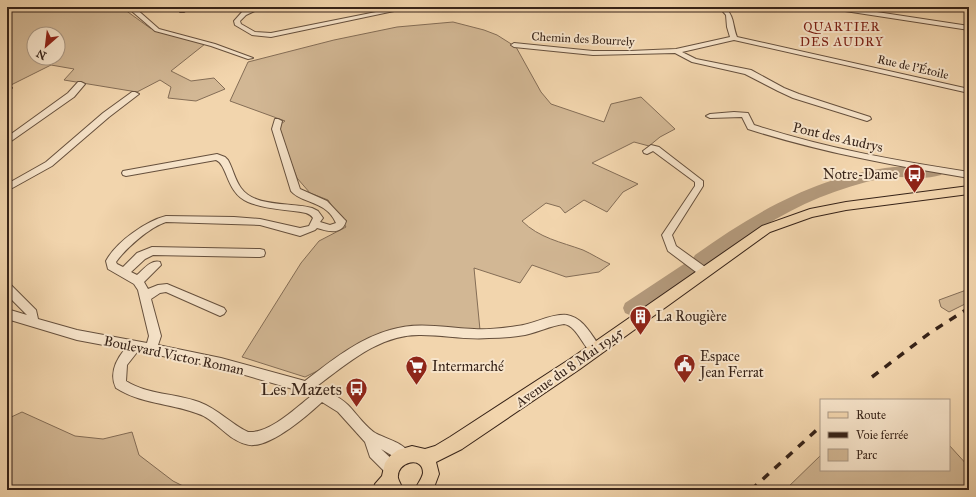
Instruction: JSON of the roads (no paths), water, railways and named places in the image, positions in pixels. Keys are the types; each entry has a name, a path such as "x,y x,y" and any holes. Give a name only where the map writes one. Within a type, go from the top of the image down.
{"main road":[{"name":"Avenue du 8 Mai 1945","path":"424,458 438,453 456,443 766,229 810,213 846,206 968,191"},
{"name":"Avenue du 8 Mai 1945","path":"423,490 430,480 431,473 456,443"},
{"path":"390,482 394,463 410,453 418,454 424,458 428,462 431,473"}],"street":[{"path":"130,7 157,30 213,45 250,58"},
{"path":"182,11 188,7"},
{"path":"260,7 245,12 240,16 237,21 242,29 254,34 281,34 410,7"},
{"path":"722,7 729,15 730,26 734,38"},
{"path":"832,7 865,9 969,28"},
{"name":"Chemin des Bourrely","path":"514,45 593,53 630,53 676,51 734,38"},
{"name":"Rue de l'Étoile","path":"734,38 969,91"},
{"path":"676,51 687,58 703,64 748,71 769,85 785,92 867,119"},
{"path":"7,141 71,95 81,84"},
{"path":"7,188 49,164 106,115 135,94"},
{"name":"Pont des Audrys","path":"710,116 734,114 745,115 751,127 782,137 899,164 969,175"},
{"path":"278,121 276,129 296,191 324,203 341,221 340,225 331,229 315,224"},
{"path":"647,151 651,148 656,149 699,181 699,186 667,235 672,248 704,272"},
{"path":"126,173 217,157 225,162 239,192 243,196 256,202 309,210 315,213 318,218 312,228 300,232 260,222 234,220 166,219 156,222 145,229 117,253 111,262 112,266 138,281 143,289 155,336 151,348"},
{"path":"124,273 141,256 152,251 260,253"},
{"path":"138,281 156,265"},
{"path":"7,288 32,313 32,317 28,321"},
{"path":"145,297 158,289 168,288 220,311"},
{"name":"Boulevard Victor Roman","path":"7,314 77,335 151,348 220,363 306,387 322,394 342,408 371,438 384,443 403,456"},
{"path":"306,387 353,352 376,340 403,331 438,331 475,334 526,331 561,320 568,320 576,324 594,349"},
{"path":"135,346 121,363 118,372 120,384 129,391 207,411 242,436 252,439 268,435 297,415 322,394"},
{"name":"Boulevard Victor Roman","path":"371,438 375,452 390,482"}],"waterway":[{"path":"701,260 738,233 775,211 794,201 835,185 885,173 936,172"},
{"path":"632,308 690,269"}],"railway":[{"path":"872,377 931,332 969,308"},
{"path":"751,490 820,427"}],"place":[{"name":"Notre-Dame","path":"914,194"},
{"name":"La Rougière","path":"641,336"},
{"name":"Espace Jean Ferrat","path":"685,384"},
{"name":"Intermarché","path":"416,386"},
{"name":"Les Mazets","path":"357,408"}],"district":[{"name":"QUARTIER DES AUDRY","path":"842,34"}]}
